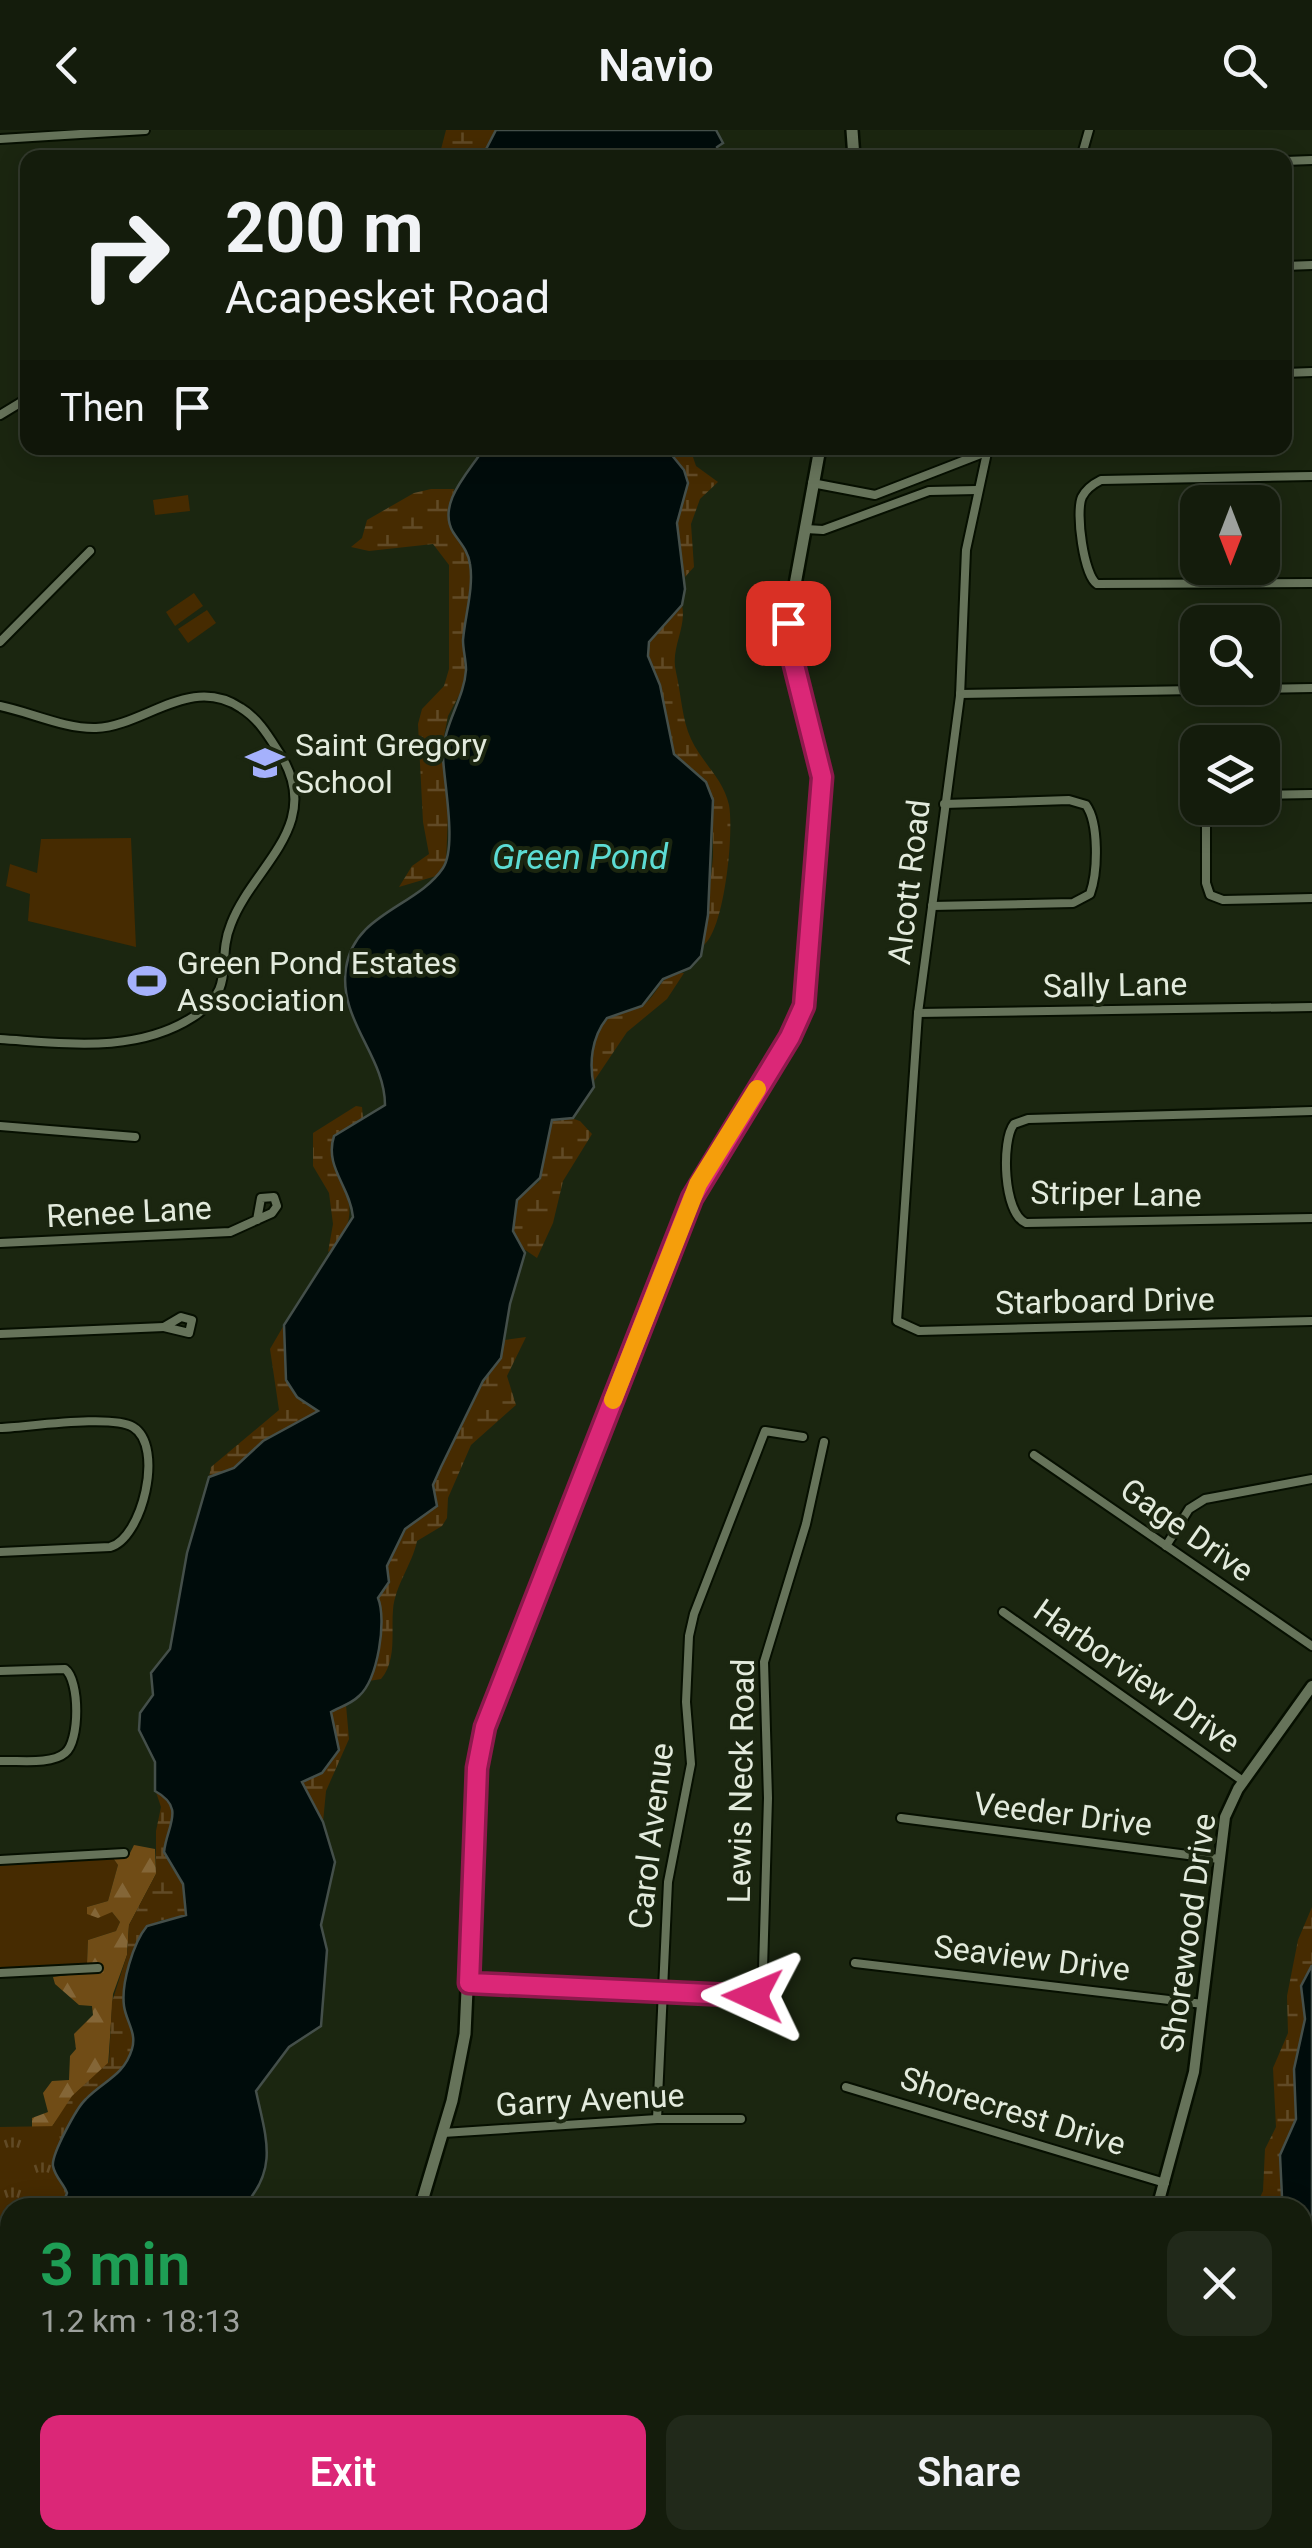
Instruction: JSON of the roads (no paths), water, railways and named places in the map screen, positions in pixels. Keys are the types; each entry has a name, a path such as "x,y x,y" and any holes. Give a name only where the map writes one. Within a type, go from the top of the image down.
{"main road":[{"path":"423,2198 462,2053 469,1983 477,1768 485,1727 692,1198 790,1037 804,1006 822,777 791,653 788,623 818,455"}],"street":[{"path":"0,139 144,130"},
{"path":"812,483 875,495 975,455"},
{"name":"Alcott Road","path":"901,1325 896,1320 898,1276 918,1013 960,694 966,550 986,455"},
{"path":"1312,476 1100,480 1088,488 1080,504 1086,573 1097,584 1312,582"},
{"path":"806,530 828,528 929,491 977,490"},
{"path":"0,642 90,551"},
{"path":"960,694 1312,688"},
{"path":"0,706 91,728 108,727 181,699 203,696 230,702 264,728 285,762 295,797 277,852 232,920 223,984 208,1005 178,1024 105,1045 0,1039"},
{"path":"1280,795 1312,794"},
{"path":"932,906 1073,904 1090,894 1094,880 1092,817 1086,805 1069,800 944,804"},
{"path":"1206,825 1206,882 1210,895 1223,900 1312,898"},
{"name":"Sally Lane","path":"918,1013 1312,1007"},
{"name":"Striper Lane","path":"1312,1111 1028,1119 1014,1124 1007,1138 1009,1206 1015,1218 1026,1223 1312,1218"},
{"path":"0,1126 135,1136"},
{"name":"Renee Lane","path":"0,1243 230,1232 257,1220"},
{"name":"Starboard Drive","path":"901,1325 919,1330 1312,1321"},
{"path":"0,1334 164,1327"},
{"path":"0,1428 123,1423 141,1434 150,1452 134,1526 124,1541 110,1547 0,1552"},
{"name":"Carol Avenue","path":"657,2119 669,1869 690,1779 686,1670 694,1614 766,1431 803,1437"},
{"name":"Lewis Neck Road","path":"661,1993 744,1998 756,1992 764,1969 766,1653 806,1524 824,1442"},
{"name":"Gage Drive","path":"1034,1454 1312,1646"},
{"path":"1166,1546 1189,1509 1205,1499 1312,1479"},
{"name":"Harborview Drive","path":"1004,1612 1243,1781"},
{"path":"0,1672 65,1670 76,1686 72,1742 66,1753 54,1758 0,1761"},
{"name":"Shorewood Drive","path":"1160,2198 1187,2106 1225,1818 1243,1781 1312,1686"},
{"name":"Veeder Drive","path":"901,1818 1219,1859"},
{"path":"0,1860 124,1853"},
{"name":"Seaview Drive","path":"855,1962 1203,2004"},
{"path":"0,1972 98,1968"},
{"path":"469,1983 661,1993"},
{"name":"Shorecrest Drive","path":"846,2087 1165,2183"},
{"name":"Garry Avenue","path":"443,2133 657,2119 741,2119"}],"water":[{"path":"496,130 716,130 723,143 717,150 486,150"},
{"name":"Green Pond","path":"672,455 684,470 688,483 677,523 685,589 682,605 649,642 648,656 660,685 674,754 706,782 713,800 708,915 701,956 690,968 663,979 642,1006 607,1018 593,1051 594,1087 573,1118 552,1120 540,1178 517,1200 513,1231 525,1253 510,1304 501,1358 483,1381 433,1485 437,1506 405,1529 387,1566 389,1582 378,1598 381,1634 371,1677 356,1699 331,1712 339,1750 322,1773 302,1782 323,1822 335,1862 321,1925 327,1950 321,2026 289,2047 256,2091 267,2152 262,2179 250,2198 65,2198 67,2193 53,2166 60,2142 82,2104 118,2072 132,2049 124,1997 137,1943 147,1926 186,1915 183,1884 164,1852 172,1811 170,1804 155,1791 155,1762 139,1730 140,1713 153,1695 151,1673 170,1649 187,1553 209,1477 234,1468 263,1441 318,1411 297,1397 286,1380 284,1325 353,1217 332,1157 334,1136 385,1105 378,1070 355,1021 345,987 351,950 373,922 432,881 447,858 444,745 464,681 463,640 471,573 467,555 449,522 449,512 455,492 478,457"},
{"path":"1312,1965 1312,2198 1282,2198 1280,2155 1296,2119 1294,2069 1305,2019 1301,1986"}],"place":[{"name":"Saint Gregory School","path":"265,763"},
{"name":"Green Pond Estates Association","path":"147,981"}]}
